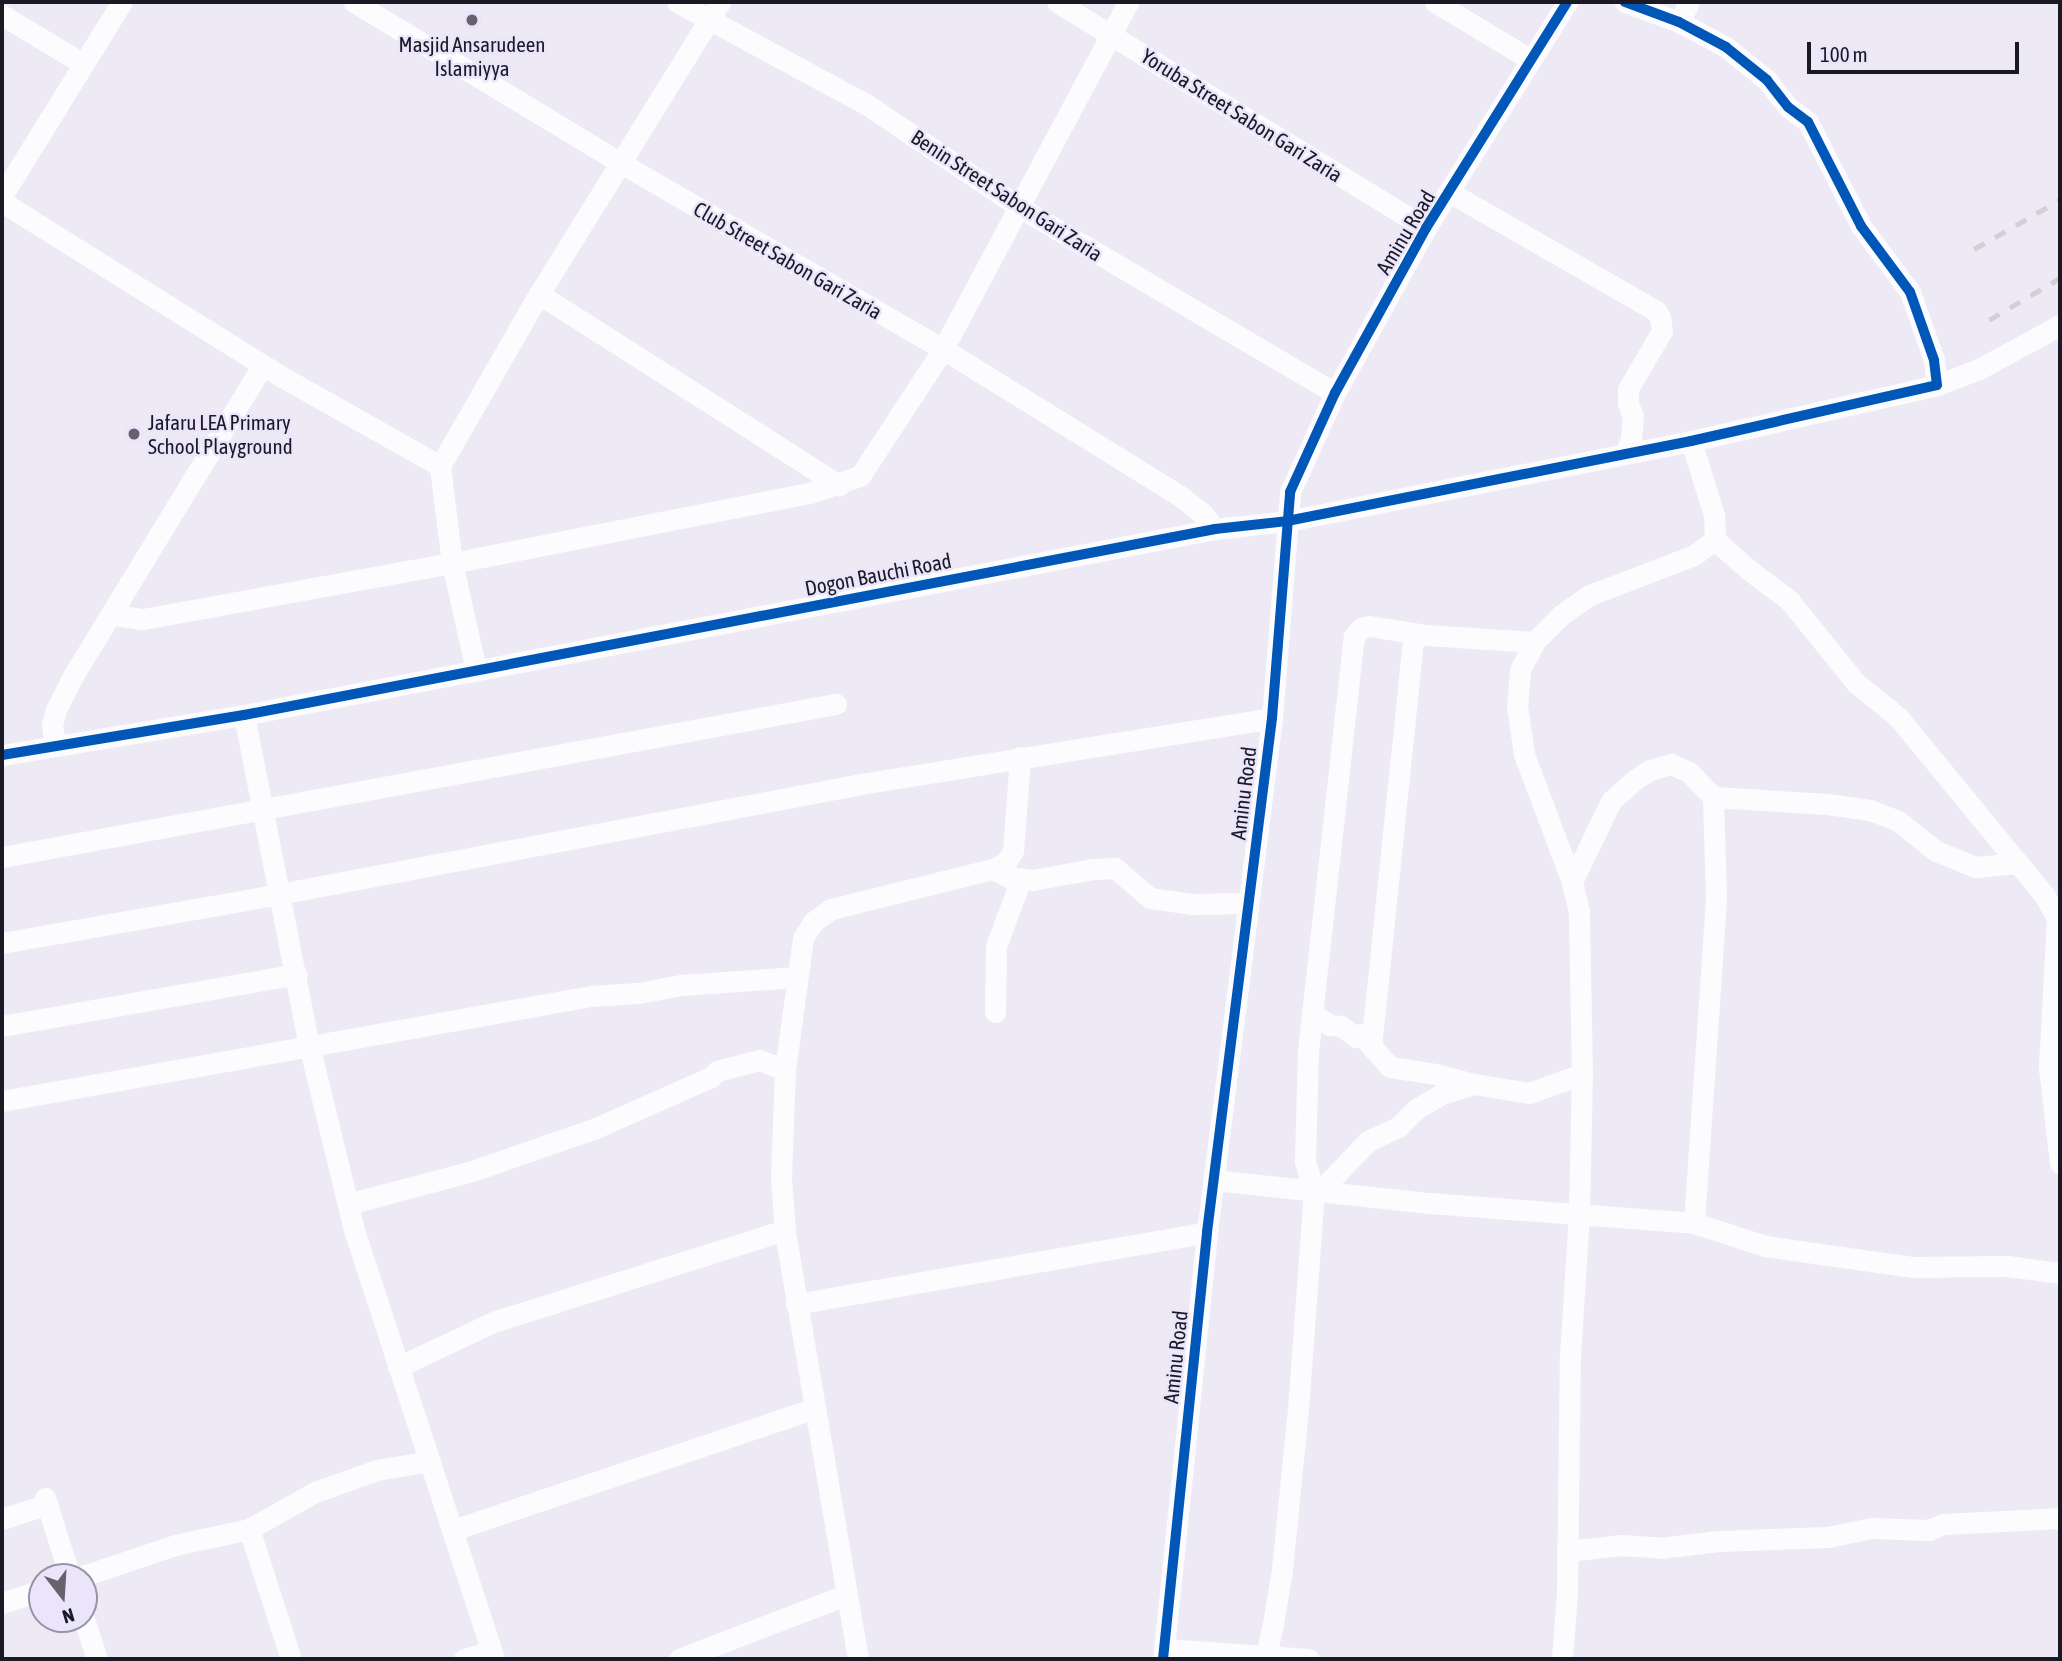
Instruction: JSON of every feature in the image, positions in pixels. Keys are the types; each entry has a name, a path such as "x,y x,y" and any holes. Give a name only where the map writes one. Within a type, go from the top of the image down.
{"street":[{"path":"2,196 122,2"},
{"name":"Club Street Sabon Gari Zaria","path":"354,2 619,162 943,349 1180,496 1203,514 1215,529"},
{"name":"Benin Street Sabon Gari Zaria","path":"677,2 866,104 1019,207 1335,393"},
{"path":"476,670 452,563 440,466 539,294 720,2"},
{"name":"Yoruba Street Sabon Gari Zaria","path":"1057,2 1426,228"},
{"path":"114,610 121,616 143,619 452,563 810,493 860,476 943,349 1109,33 1128,2"},
{"path":"1435,2 1531,60"},
{"name":"Aminu Road","path":"1164,1654 1213,1180 1272,718 1290,492 1335,393 1426,228 1451,193 1567,2"},
{"path":"1625,2 1679,22 1726,47 1768,80 1788,107 1808,122 1861,226 1910,292 1934,360 1937,385"},
{"path":"1679,22 1689,2"},
{"path":"2,15 82,63"},
{"path":"1451,193 1656,310 1662,331 1628,388 1628,403 1633,416 1631,439 1626,452"},
{"path":"2,202 263,365 440,466"},
{"path":"539,294 839,485"},
{"name":"Dogon Bauchi Road","path":"2,755 244,715 1215,529 1287,521 1691,441 1937,385 1979,369 2060,325"},
{"path":"55,746 52,725 59,704 263,365"},
{"path":"1691,441 1714,515 1715,540 1789,600 1856,683 1898,717 2045,896 2057,919 2049,1068 2060,1163"},
{"path":"1562,1659 1567,1551 1570,1356 1579,1214 1582,1074 1579,911 1572,881 1524,754 1517,706 1520,670 1534,642 1560,615 1590,595 1694,555 1715,540"},
{"path":"1264,1657 1282,1570 1291,1490 1317,1191 1305,1162 1308,1051 1354,637 1361,628 1369,626 1414,633 1534,642"},
{"path":"1414,633 1368,1039 1381,1061 1397,1071 1436,1074 1474,1084 1529,1093 1582,1074"},
{"path":"2,857 836,704"},
{"path":"244,715 309,1045 348,1204 398,1367 493,1655 464,1659"},
{"path":"2,943 1020,757 1272,718"},
{"path":"858,1659 796,1304 785,1230 781,1178 785,1070 803,938 813,922 831,909 993,869 1006,862 1013,851 1020,757"},
{"path":"1572,881 1611,801 1650,770 1671,764 1689,772 1713,797 1716,900 1694,1223"},
{"path":"1713,797 1827,804 1870,810 1898,821 1936,851 1976,867 2018,863"},
{"path":"993,869 1021,879 1060,877 1094,869 1115,868 1150,898 1192,904 1248,903"},
{"path":"995,1012 996,946 1021,879"},
{"path":"2,1026 296,974"},
{"path":"2,1101 591,996 638,993 671,986 797,977"},
{"path":"1313,1014 1330,1025 1341,1026 1356,1037 1368,1039"},
{"path":"348,1204 472,1171 596,1128 711,1077 717,1071 758,1060 785,1070"},
{"path":"1317,1191 1368,1141 1398,1127 1416,1109 1442,1094 1474,1084"},
{"path":"1543,1089 1562,1097 1581,1118"},
{"path":"1213,1180 1694,1223 1765,1246 1899,1265 2007,1266 2060,1272"},
{"path":"398,1367 493,1322 785,1230"},
{"path":"796,1304 1207,1232"},
{"path":"453,1530 813,1409"},
{"path":"98,1571 176,1545 249,1529 316,1492 377,1470 430,1461"},
{"path":"2,1519 46,1501 66,1563"},
{"path":"1567,1551 1622,1545 1661,1548 1719,1541 1827,1537 1871,1528 1929,1530 1943,1524 2060,1518"},
{"path":"249,1529 292,1659"},
{"path":"2,1603 28,1595"},
{"path":"679,1659 846,1595"},
{"path":"89,1633 97,1659"},
{"path":"1164,1654 1309,1659"}],"railway":[{"path":"1974,249 2060,200"},
{"path":"1989,320 2060,278"}],"cycle path":[{"path":"1163,1659 1207,1232 1272,718 1290,492 1335,393 1426,228 1567,2"},
{"path":"2,755 244,715 1215,529 1287,521 1691,441 1937,385 1934,360 1910,292 1861,226 1808,122 1788,107 1767,80 1726,47 1679,22 1625,2"}],"place":[{"name":"Masjid Ansarudeen Islamiyya","path":"472,20"},
{"name":"Jafaru LEA Primary School Playground","path":"134,434"}]}
